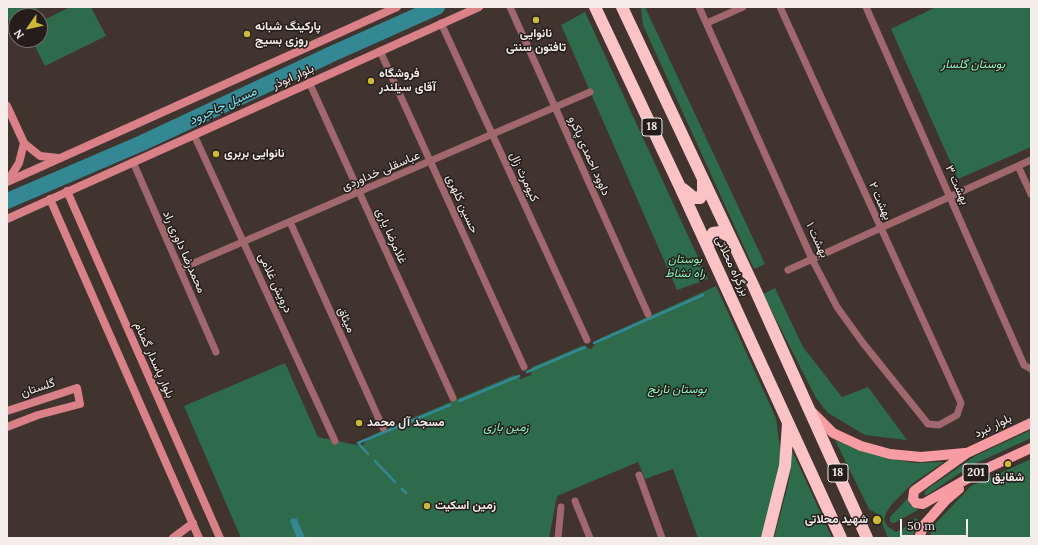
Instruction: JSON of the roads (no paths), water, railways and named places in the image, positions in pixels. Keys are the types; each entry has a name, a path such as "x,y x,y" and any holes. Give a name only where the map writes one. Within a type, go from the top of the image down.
{"highway":[{"path":"585,7 596,10"},
{"name":"بزرگراه محلاتی","path":"624,9 868,538"},
{"name":"بزرگراه محلاتی","path":"596,10 680,187 841,538"},
{"path":"680,187 694,198 698,198 703,192 703,179"},
{"path":"708,248 709,239 713,233 720,232 730,237"},
{"path":"767,538 785,466 788,423"}],"main road":[{"name":"بلوار ابوذر","path":"7,182 397,7"},
{"name":"بلوار ابوذر","path":"7,219 309,82 479,7"},
{"path":"7,106 24,143 40,156 60,158"},
{"path":"7,182 19,163 24,143"},
{"name":"بلوار پاسدار گمنام","path":"67,192 220,538"},
{"path":"50,199 199,538"},
{"name":"گلستان","path":"7,411 77,388 80,404 38,415 7,427"},
{"path":"809,409 833,433 861,446 890,454 921,457 967,452"},
{"name":"بلوار نبرد","path":"967,452 1031,423"},
{"name":"201","path":"967,452 914,491 912,495 916,503 923,504 979,472 1031,448"},
{"path":"919,538 924,525 946,500 979,472"},
{"path":"173,538 192,523"},
{"path":"183,530 189,529 193,532 195,538"}],"street":[{"name":"داوود احمدی پاکرو","path":"510,7 648,314"},
{"name":"بهشت ۱","path":"699,7 812,259 837,306 863,343 928,424 938,424 958,415 961,403"},
{"path":"707,23 743,7"},
{"name":"بهشت ۲","path":"780,7 961,403"},
{"name":"بهشت ۳","path":"866,7 1024,365 1031,369"},
{"name":"کیومرث زال","path":"441,23 587,340"},
{"name":"حسین کلهری","path":"380,51 524,367"},
{"name":"غلامرضا یاری","path":"309,82 453,398"},
{"name":"عباسقلی خداوردی","path":"180,269 590,92"},
{"name":"درویش غلامی","path":"194,135 336,441"},
{"path":"788,270 1031,160"},
{"name":"محمدرضا داوری راد","path":"133,162 216,352"},
{"path":"1018,166 1031,194"},
{"name":"میثاق","path":"290,222 383,428"},
{"path":"638,475 662,538"},
{"path":"575,501 590,538"},
{"path":"558,538 561,507"}],"water":[{"path":"292,518 297,519 305,538 297,538 290,521"}],"waterway":[{"name":"مسیل جاجرود","path":"7,201 142,143 334,53 437,7"},
{"path":"594,343 703,295"},
{"path":"527,372 585,347"},
{"path":"459,401 519,376"},
{"path":"368,454 358,443 450,405"},
{"path":"375,461 395,482"},
{"path":"402,489 406,493"}],"place":[{"name":"نانوایی تافتون سنتی","path":"536,20"},
{"name":"پارکینگ شبانه روزی بسیج","path":"247,34"},
{"name":"فروشگاه آقای سیلندر","path":"371,81"},
{"name":"نانوایی بربری","path":"216,154"},
{"name":"مسجد آل محمد","path":"359,423"},
{"name":"شقایق","path":"1008,464"},
{"name":"زمین اسکیت","path":"427,506"},
{"name":"شهید محلاتی","path":"877,520"}],"park label":[{"name":"بوستان گلسار","path":"973,65"},
{"name":"بوستان راه نشاط","path":"685,267"},
{"name":"بوستان نارنج","path":"677,390"},
{"name":"زمین بازی","path":"506,428"}]}
